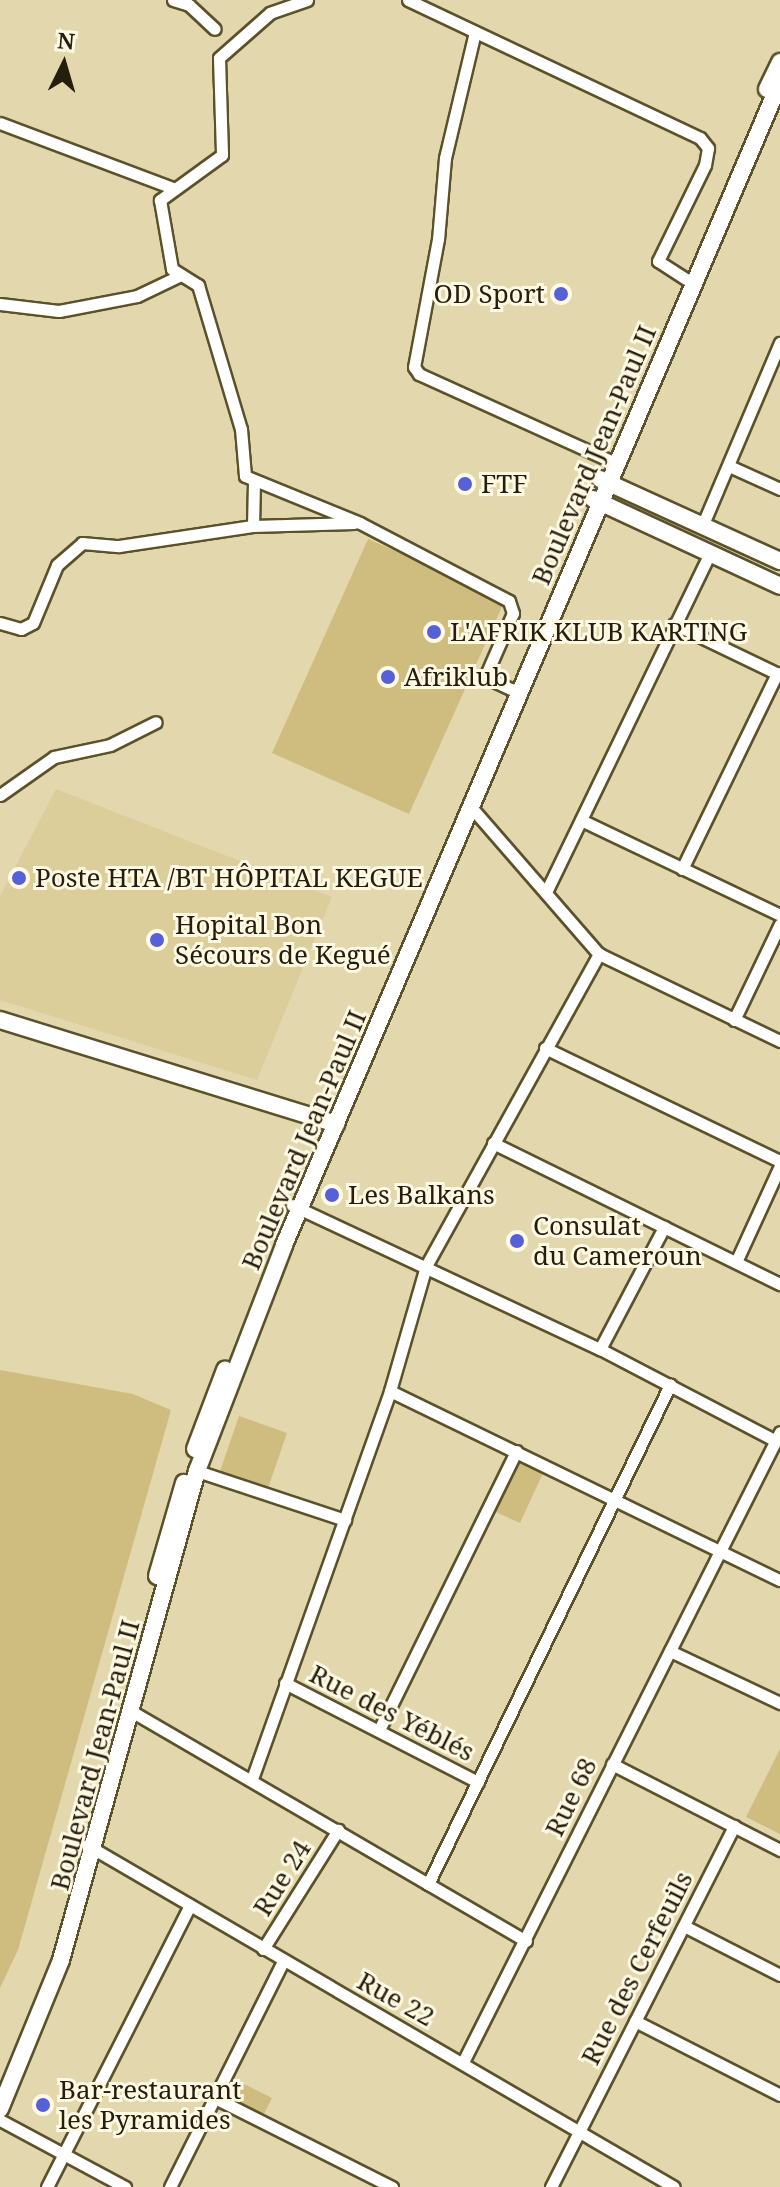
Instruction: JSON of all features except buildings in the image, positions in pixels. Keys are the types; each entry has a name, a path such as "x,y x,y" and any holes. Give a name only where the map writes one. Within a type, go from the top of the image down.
{"main road":[{"name":"Boulevard Jean-Paul II","path":"0,2086 50,1964 92,1847 171,1521 205,1418 471,807 686,279 771,104 780,62"},
{"name":"Boulevard Jean-Paul II","path":"611,461 780,82"},
{"path":"604,480 780,561"},
{"name":"Boulevard Jean-Paul II","path":"332,1124 511,689 596,500"},
{"path":"596,500 780,586"},
{"path":"0,1020 332,1124"},
{"name":"Boulevard Jean-Paul II","path":"0,2109 61,1960 197,1471 296,1206"}],"street":[{"path":"173,0 189,3 215,29"},
{"path":"307,0 270,13 227,47 219,58 222,155 160,200 158,214 172,269 198,285 241,429 242,470 254,482 360,523 509,601 513,613 485,677 511,689"},
{"path":"408,0 700,138 708,148 705,165 658,261 686,279"},
{"path":"475,32 445,158 438,239 414,367 419,374 611,461"},
{"path":"0,123 173,188"},
{"path":"0,304 59,311 137,296 181,275"},
{"path":"703,524 779,347"},
{"path":"729,466 780,489"},
{"path":"253,526 254,482"},
{"path":"0,623 21,629 33,623 57,565 82,543 119,546 253,526 360,523"},
{"path":"547,890 710,553"},
{"path":"674,624 778,674 682,869"},
{"path":"0,795 54,757 110,745 156,722"},
{"path":"471,807 547,890 599,954 780,1041"},
{"path":"581,820 780,915"},
{"path":"734,1020 780,924"},
{"path":"252,1779 390,1391 426,1266 599,954"},
{"path":"545,1048 780,1164 736,1262"},
{"path":"493,1143 780,1284"},
{"path":"296,1206 600,1349 778,1437"},
{"path":"600,1349 664,1227"},
{"path":"428,1884 670,1385"},
{"path":"390,1391 780,1580"},
{"name":"Rue 68","path":"463,2062 778,1437"},
{"path":"379,1730 516,1451"},
{"path":"197,1471 345,1520"},
{"path":"670,1651 780,1703"},
{"name":"Rue des Yéblés","path":"285,1683 478,1782"},
{"path":"131,1711 526,1941"},
{"path":"612,1764 780,1850"},
{"name":"Rue des Cerfeuils","path":"551,2187 734,1826"},
{"name":"Rue 24","path":"263,1949 338,1830"},
{"name":"Rue 22","path":"92,1847 674,2187"},
{"path":"47,2187 190,1905"},
{"path":"684,1926 780,1975"},
{"path":"170,2187 217,2099 283,1961"},
{"path":"635,2021 780,2095"},
{"path":"217,2099 392,2187"},
{"path":"0,2120 61,2156 125,2187"}],"shaded area":[{"name":"Afriklub","path":"368,539 505,600 409,814 272,753"},
{"name":"Hopital Bon Sécours de Kegué","path":"56,789 332,897 257,1080 0,1000 0,896"},
{"path":"0,1370 133,1394 171,1410 18,1950 0,1988"},
{"path":"239,1416 287,1433 267,1491 219,1474"},
{"path":"519,1463 543,1473 520,1523 496,1512"},
{"path":"780,1749 780,1834 746,1817"},
{"path":"236,2080 272,2098 263,2116 228,2098"}],"place":[{"name":"OD Sport","path":"561,294"},
{"name":"FTF","path":"465,484"},
{"name":"L'AFRIK KLUB KARTING","path":"434,632"},
{"name":"Afriklub","path":"388,677"},
{"name":"Poste HTA /BT HÔPITAL KEGUE","path":"19,878"},
{"name":"Hopital Bon Sécours de Kegué","path":"157,940"},
{"name":"Les Balkans","path":"332,1195"},
{"name":"Consulat du Cameroun","path":"517,1241"},
{"name":"Bar-restaurant les Pyramides","path":"43,2105"}]}
